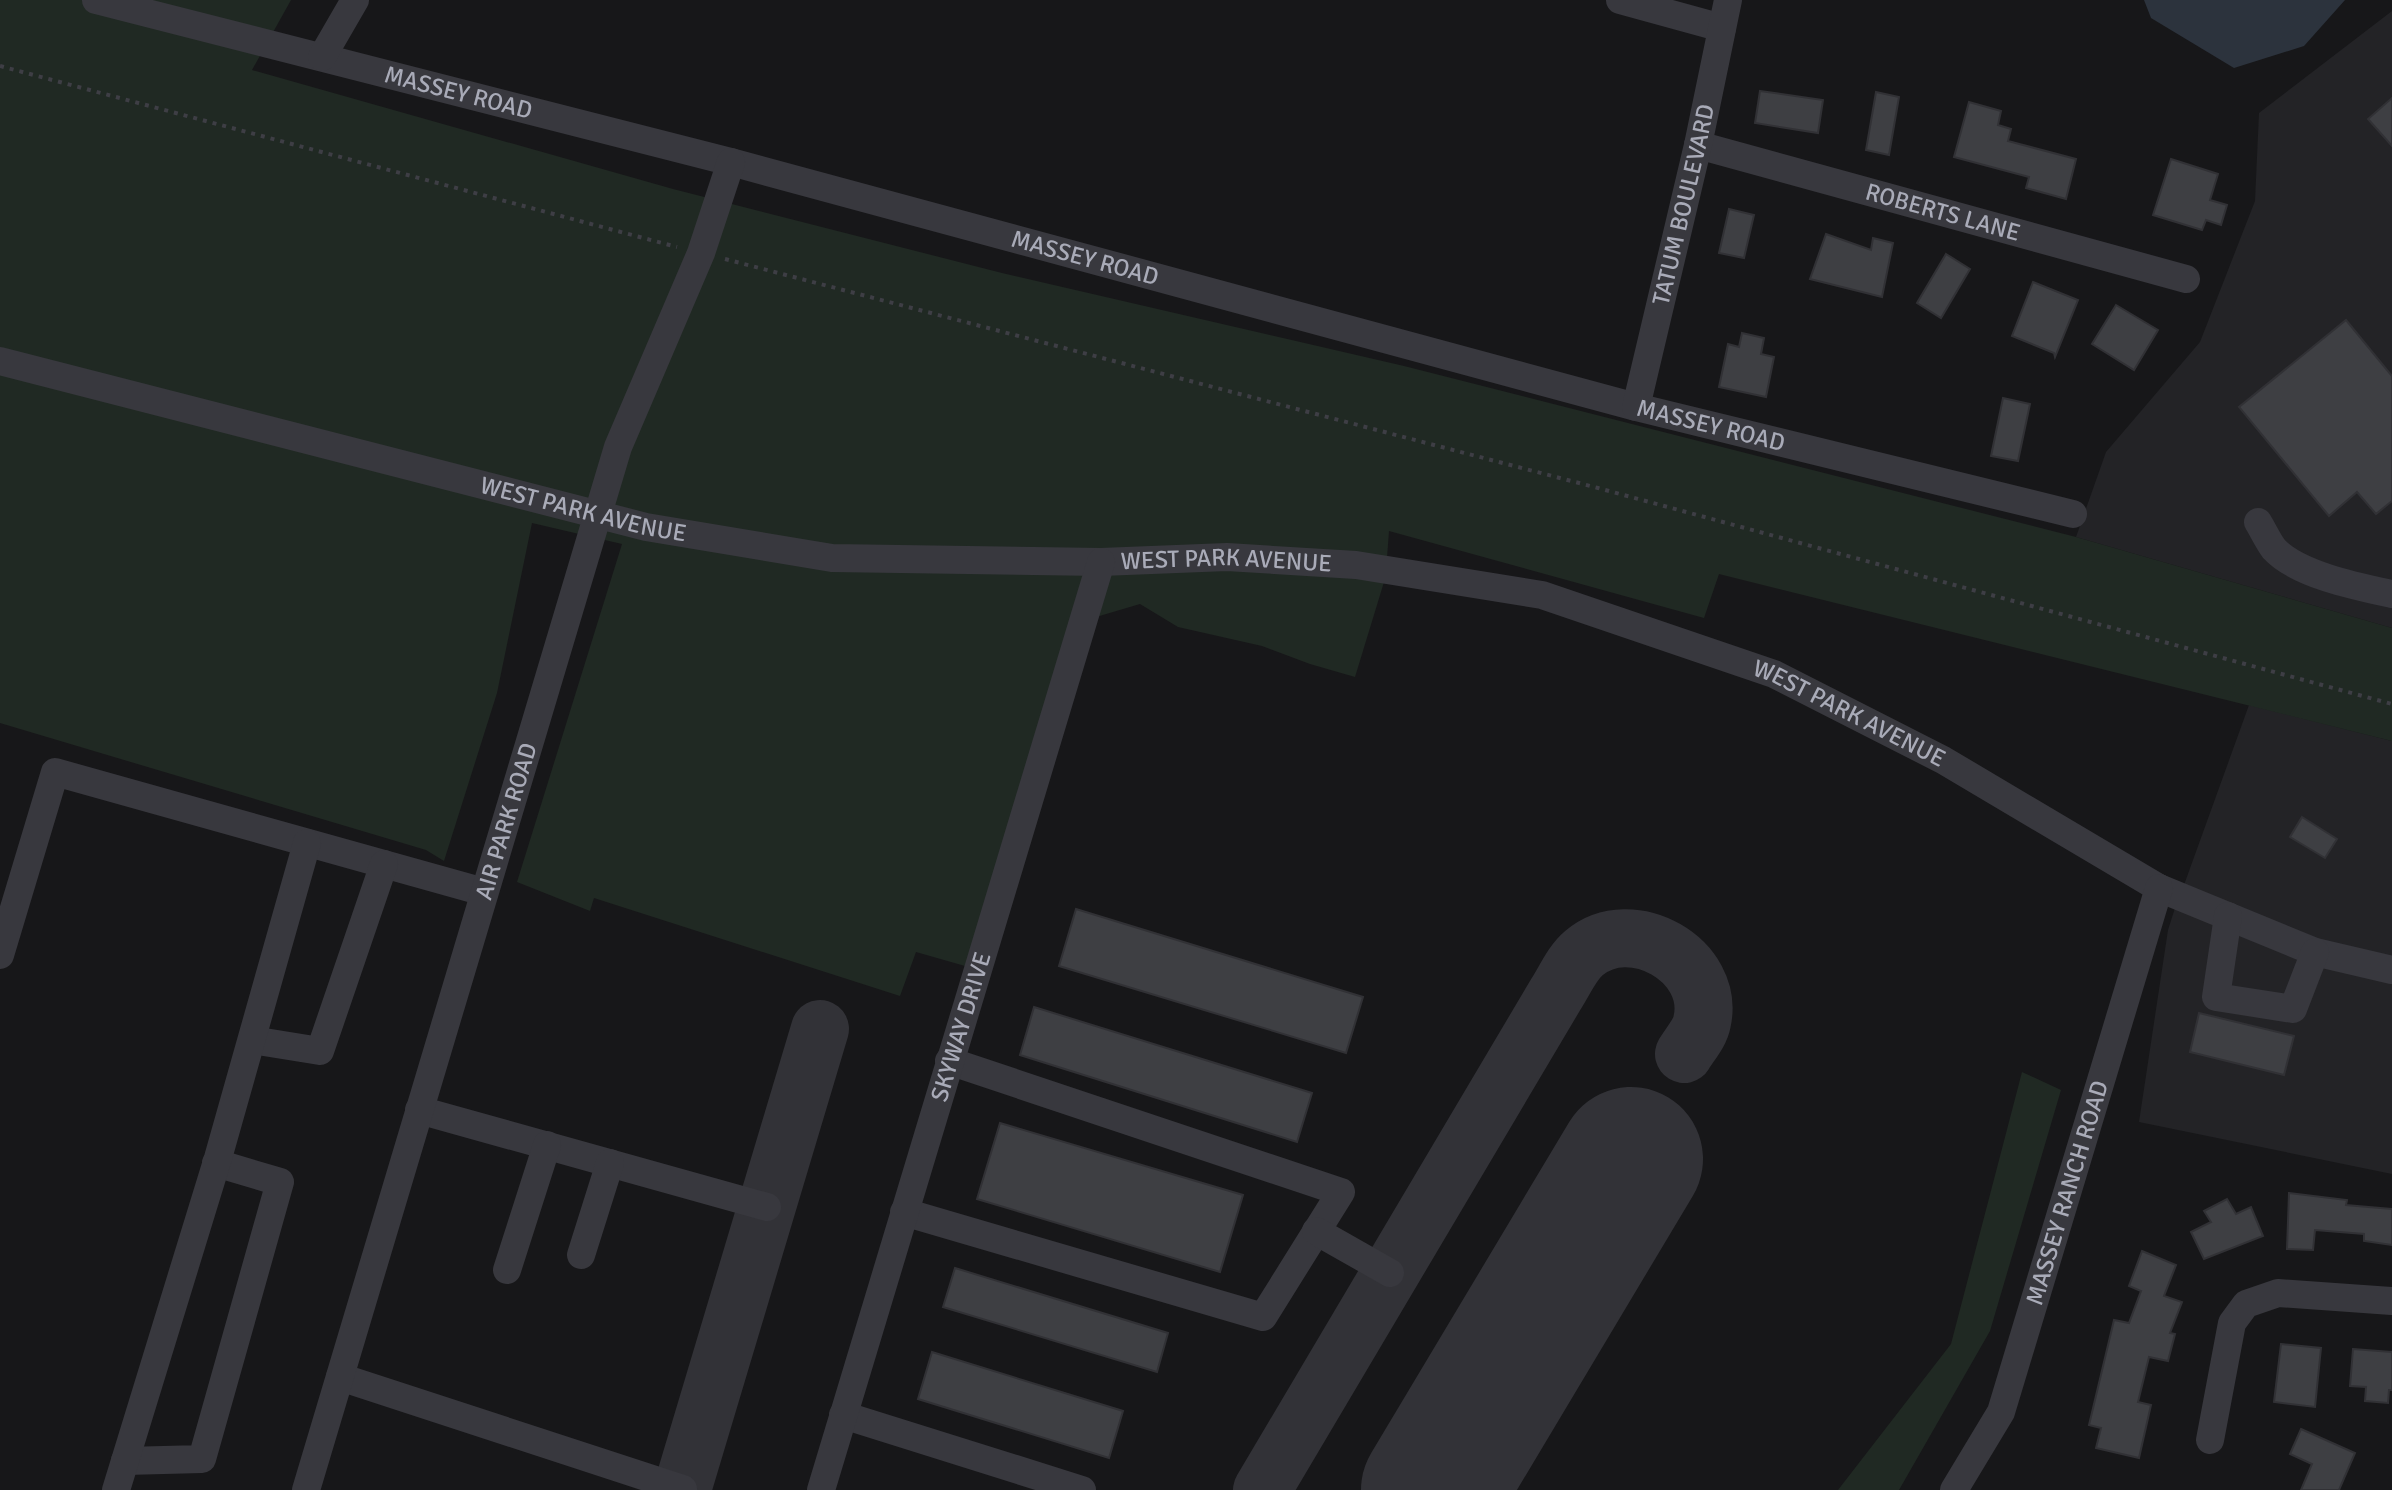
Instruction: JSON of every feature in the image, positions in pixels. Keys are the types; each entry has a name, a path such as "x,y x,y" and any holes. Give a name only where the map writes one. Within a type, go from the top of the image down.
{"street":[{"name":"MASSEY ROAD","path":"96,0 731,162 1636,407 2073,514"},
{"path":"322,57 355,0"},
{"path":"1620,0 1722,28"},
{"name":"TATUM BOULEVARD","path":"1636,407 1698,145 1728,0"},
{"name":"ROBERTS LANE","path":"1698,145 2186,279"},
{"name":"AIR PARK ROAD","path":"306,1490 596,514 618,447 701,253 731,162"},
{"name":"WEST PARK AVENUE","path":"0,361 646,527 832,558 1101,562 1227,557 1356,565 1542,595 1774,674 1943,760 2159,888 2315,952 2392,970"},
{"path":"2258,522 2275,549 2293,562 2338,582 2392,594"},
{"name":"SKYWAY DRIVE","path":"821,1490 1101,562"},
{"path":"0,955 55,772 484,892"},
{"path":"116,1490 216,1163 307,843"},
{"path":"252,1040 320,1051 384,864"},
{"name":"MASSEY RANCH ROAD","path":"1954,1490 2001,1412 2159,888"},
{"path":"2228,916 2216,997 2293,1009 2315,952"},
{"path":"904,1212 1263,1317 1341,1192 949,1061"},
{"path":"419,1110 767,1207"},
{"path":"507,1270 547,1145"},
{"path":"125,1461 202,1459 280,1182 216,1163"},
{"path":"581,1255 610,1163"},
{"path":"1316,1231 1390,1273"},
{"path":"2210,1440 2232,1323 2246,1304 2278,1293 2392,1301"},
{"path":"340,1377 683,1489"},
{"path":"843,1415 1082,1490"}],"path":[{"path":"0,66 1598,488 2392,704"}],"shaded area":[{"path":"0,0 291,0 252,70 673,189 1002,273 1404,366 2076,537 2392,628 2392,741 1719,574 1704,618 1389,531 1387,558 1102,549 835,547 650,515 0,348"},
{"path":"2144,0 2345,0 2304,46 2234,68 2151,18"},
{"path":"2392,11 2392,628 2076,537 2106,452 2200,342 2255,201 2259,113"},
{"path":"0,373 643,539 1225,569 1353,577 1384,582 1355,677 1262,646 1178,627 1140,604 1069,625 972,968 916,952 900,996 594,898 590,911 517,882 622,544 532,523 497,693 444,861 426,850 0,723"},
{"path":"2249,705 2392,741 2392,958 2319,940 2184,885"},
{"path":"2175,908 2392,983 2392,1174 2139,1122 2168,930"},
{"path":"2022,1072 2061,1090 1990,1331 1899,1490 1838,1490 1951,1344"}],"building":[{"path":"1760,91 1823,100 1818,133 1755,123"},
{"path":"1876,92 1899,97 1889,155 1866,150"},
{"path":"2392,98 2392,146 2368,119"},
{"path":"1969,102 2001,111 1998,125 2011,129 2008,141 2076,159 2066,199 2026,188 2029,177 1954,157"},
{"path":"2171,159 2218,174 2210,200 2227,205 2221,225 2206,220 2202,230 2153,215"},
{"path":"1729,209 1754,215 1744,258 1719,253"},
{"path":"1826,234 1871,250 1873,238 1893,243 1882,297 1810,279"},
{"path":"1946,254 1970,269 1941,318 1917,303"},
{"path":"2033,282 2078,300 2055,357 2054,353 2012,336"},
{"path":"2116,305 2158,330 2134,370 2092,344"},
{"path":"2346,320 2392,376 2392,501 2376,514 2357,492 2329,516 2239,407"},
{"path":"1742,333 1764,338 1761,354 1774,357 1766,397 1719,387 1728,344 1739,347"},
{"path":"2003,398 2030,404 2018,461 1991,456"},
{"path":"2302,817 2337,839 2325,858 2290,837"},
{"path":"1076,909 1363,997 1346,1053 1059,966"},
{"path":"1034,1007 1312,1093 1297,1142 1020,1055"},
{"path":"2199,1013 2294,1036 2284,1075 2190,1052"},
{"path":"1000,1123 1243,1195 1220,1272 977,1199"},
{"path":"2289,1193 2347,1200 2346,1205 2392,1209 2392,1245 2364,1241 2364,1234 2315,1230 2313,1250 2287,1249"},
{"path":"2227,1199 2236,1214 2251,1207 2263,1236 2204,1259 2191,1232 2211,1222 2204,1211"},
{"path":"2142,1251 2176,1265 2164,1296 2182,1302 2170,1333 2175,1334 2168,1361 2149,1357 2138,1402 2151,1405 2139,1458 2096,1448 2101,1428 2089,1425 2114,1320 2129,1323 2141,1291 2129,1286"},
{"path":"955,1268 1168,1333 1157,1372 943,1307"},
{"path":"2281,1344 2321,1348 2315,1407 2274,1402"},
{"path":"2353,1349 2392,1352 2392,1390 2389,1390 2388,1403 2365,1401 2366,1387 2350,1386"},
{"path":"932,1352 1123,1411 1109,1458 918,1399"},
{"path":"2301,1429 2355,1453 2339,1490 2301,1490 2312,1464 2290,1454"}],"taxiway":[{"path":"1262,1490 1580,957 1603,942 1624,938 1646,941 1666,949 1683,962 1696,979 1703,1000 1701,1026 1684,1054"},
{"path":"682,1490 820,1029"}],"runway":[{"path":"1433,1490 1631,1159"}]}
